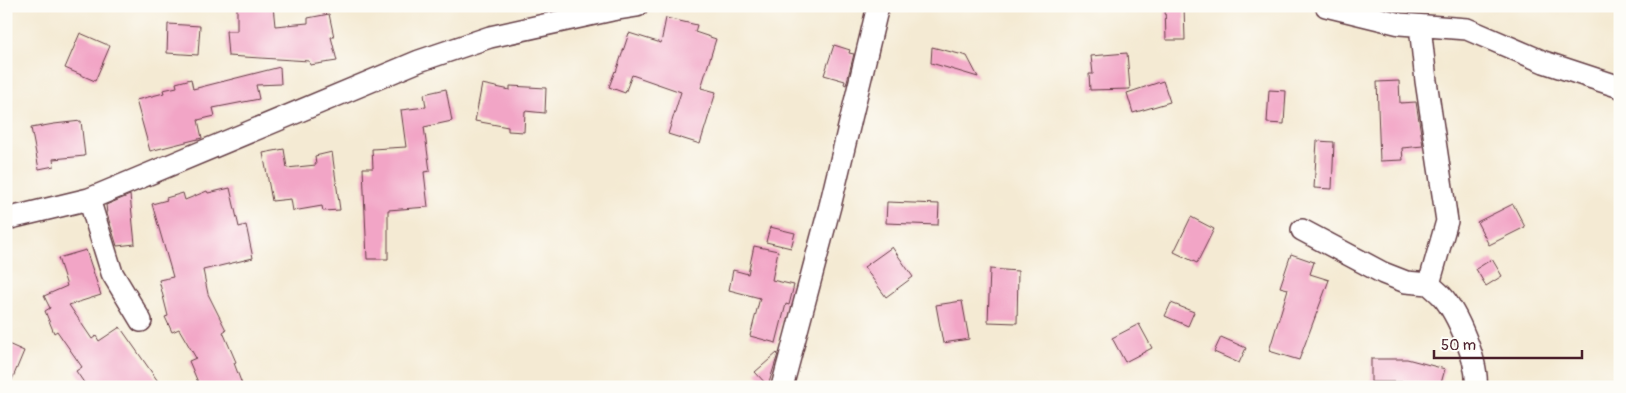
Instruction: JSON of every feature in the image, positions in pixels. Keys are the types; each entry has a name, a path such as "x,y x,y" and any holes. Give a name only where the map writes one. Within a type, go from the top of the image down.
{"street":[{"path":"6,219 89,199 419,61 490,37 637,6"},
{"path":"782,387 830,206 878,6"},
{"path":"1326,6 1400,24 1467,28 1544,62 1620,87"},
{"path":"1420,26 1426,81 1447,221 1429,284"},
{"path":"89,199 112,274 141,321"},
{"path":"1302,230 1383,273 1406,282 1429,284 1441,294 1453,312 1474,359 1476,387"}],"building":[{"path":"237,6 273,6 275,26 308,23 308,18 329,14 334,37 331,37 337,61 310,65 309,61 228,56 226,31 237,31"},
{"path":"1165,6 1184,6 1185,40 1166,40"},
{"path":"666,18 697,25 695,32 716,39 701,88 716,92 700,144 668,134 681,92 632,75 625,93 609,87 629,33 661,43"},
{"path":"168,24 200,26 198,55 167,53"},
{"path":"80,33 110,46 95,81 65,68"},
{"path":"834,45 850,50 849,53 854,54 846,85 844,84 845,81 824,75"},
{"path":"932,47 967,56 978,77 931,63"},
{"path":"1127,53 1130,89 1090,90 1089,74 1093,74 1091,56"},
{"path":"280,67 281,84 256,85 259,99 213,108 215,116 198,120 202,138 150,151 136,100 164,93 163,90 177,87 176,83 191,79 193,89"},
{"path":"1163,81 1170,102 1133,113 1127,93"},
{"path":"1399,81 1400,103 1416,102 1423,146 1402,148 1403,160 1380,161 1377,82"},
{"path":"482,84 510,90 510,86 546,88 545,113 525,111 524,132 508,131 508,127 475,121"},
{"path":"446,89 452,121 424,127 430,171 424,172 428,207 388,210 388,259 367,259 363,168 373,168 372,149 406,147 401,110 426,107 424,94"},
{"path":"1269,90 1286,91 1284,124 1267,123"},
{"path":"81,121 85,156 53,159 54,166 39,169 31,128"},
{"path":"1317,141 1334,142 1332,189 1314,188"},
{"path":"284,149 287,168 316,165 315,156 332,152 340,210 323,211 322,206 293,211 291,199 272,201 263,153"},
{"path":"230,188 239,227 246,225 253,258 203,270 208,294 226,330 223,332 236,362 234,363 243,387 200,387 189,361 196,358 179,329 172,332 165,317 168,316 159,280 173,277 152,204 183,193 185,200 207,191 208,193"},
{"path":"130,195 135,244 117,246 106,205"},
{"path":"887,202 939,204 938,225 886,223"},
{"path":"1513,204 1525,227 1489,245 1477,222"},
{"path":"1191,217 1214,229 1197,263 1174,252"},
{"path":"770,227 795,233 791,248 766,242"},
{"path":"754,246 778,251 772,280 794,285 789,305 786,304 776,343 750,336 760,298 729,290 733,270 748,274"},
{"path":"892,247 913,277 886,297 864,267"},
{"path":"86,250 101,295 69,305 92,339 96,336 99,341 120,327 162,387 87,387 76,371 82,367 57,331 54,333 45,311 50,308 44,296 67,286 58,258"},
{"path":"1291,254 1314,262 1310,274 1329,280 1299,360 1269,351 1288,289 1280,287"},
{"path":"1492,259 1502,276 1486,286 1476,269"},
{"path":"990,269 1018,271 1017,323 988,322"},
{"path":"962,301 969,339 943,343 936,305"},
{"path":"1171,303 1194,312 1188,326 1165,316"},
{"path":"1139,324 1152,348 1125,362 1112,338"},
{"path":"1221,337 1246,348 1239,363 1214,352"},
{"path":"6,343 24,351 9,387 6,387"},
{"path":"778,354 768,386 755,372"},
{"path":"1371,359 1407,359 1445,369 1440,387 1416,382 1371,382"}]}
